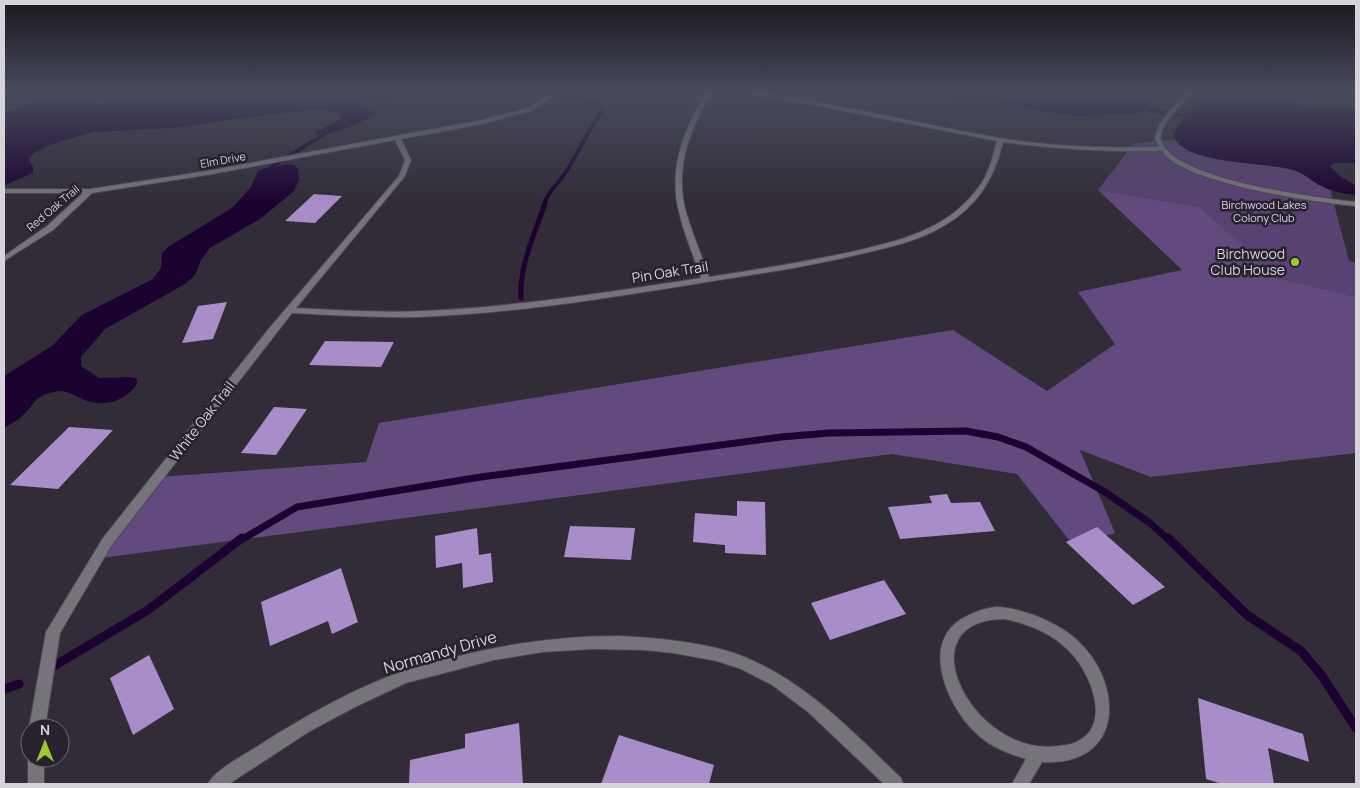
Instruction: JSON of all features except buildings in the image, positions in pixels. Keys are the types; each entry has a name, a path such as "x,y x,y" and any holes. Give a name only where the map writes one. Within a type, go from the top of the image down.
{"street":[{"name":"Elm Drive","path":"4,191 90,191 156,182 448,129"},
{"path":"689,129 680,159 680,202 706,280"},
{"path":"944,129 1000,140 1052,147 1108,150 1163,149"},
{"path":"1162,129 1160,132 1159,142 1163,149 1190,167 1239,185 1298,197 1356,204"},
{"name":"White Oak Trail","path":"40,718 53,632 107,542 290,310 402,176 408,160 398,138"},
{"name":"Pin Oak Trail","path":"290,310 420,314 599,297 839,257 890,245 924,233 949,220 969,203 992,173 1000,140"},
{"name":"Red Oak Trail","path":"4,259 50,228 90,191"},
{"path":"1005,613 1029,618 1052,629 1066,640 1090,665 1101,687 1104,710 1099,731 1085,746 1064,755 1038,755 1009,746 982,728 961,706 949,681 946,657 952,637 966,622 984,615 1005,613"},
{"name":"Normandy Drive","path":"216,784 329,711 402,678 485,654 551,644 615,642 671,646 717,656 757,669 790,689 850,740 895,784"},
{"path":"1020,784 1038,755"},
{"path":"36,768 36,784"}],"green space":[{"name":"Birchwood Lakes Colony Club","path":"1205,136 1321,154 1349,261 1356,263 1356,297 1196,264 1198,207 1098,190 1133,144"}],"shaded area":[{"path":"4,129 158,129 93,132 49,145 34,153 29,159 33,167 33,173 4,185"},
{"path":"322,129 345,129 327,134 314,133"},
{"path":"1177,129 1356,129 1356,163 1334,163 1330,166 1338,175 1356,186 1356,195 1328,189 1296,171 1228,161 1192,152 1180,145 1173,135"},
{"path":"287,164 298,168 299,180 294,191 260,219 210,248 201,260 195,275 185,284 105,329 81,357 81,366 99,378 131,377 137,379 137,384 132,390 120,399 105,403 90,402 65,392 57,391 46,394 41,396 19,419 4,428 4,377 7,374 52,346 82,315 153,279 161,268 162,253 168,247 232,208 251,187 258,171"},
{"path":"1098,190 1199,207 1274,278 1356,297 1356,453 1151,477 1080,450 1115,533 1073,545 1017,474 892,454 101,558 158,477 366,462 379,423 953,330 1047,391 1115,344 1078,292 1182,270"}],"waterway":[{"path":"544,204 551,191 566,172 591,129"},
{"path":"269,173 274,165 328,132"},
{"path":"521,298 522,274 525,262 545,203"},
{"path":"241,540 297,507 481,477 781,437 829,433 966,431 998,437 1026,447 1105,492 1150,523 1169,540"},
{"path":"54,666 148,610 242,538"},
{"path":"1168,538 1247,615 1301,651 1322,676 1356,728"},
{"path":"4,689 19,684"}],"place":[{"name":"Birchwood Club House","path":"1295,262"}]}
